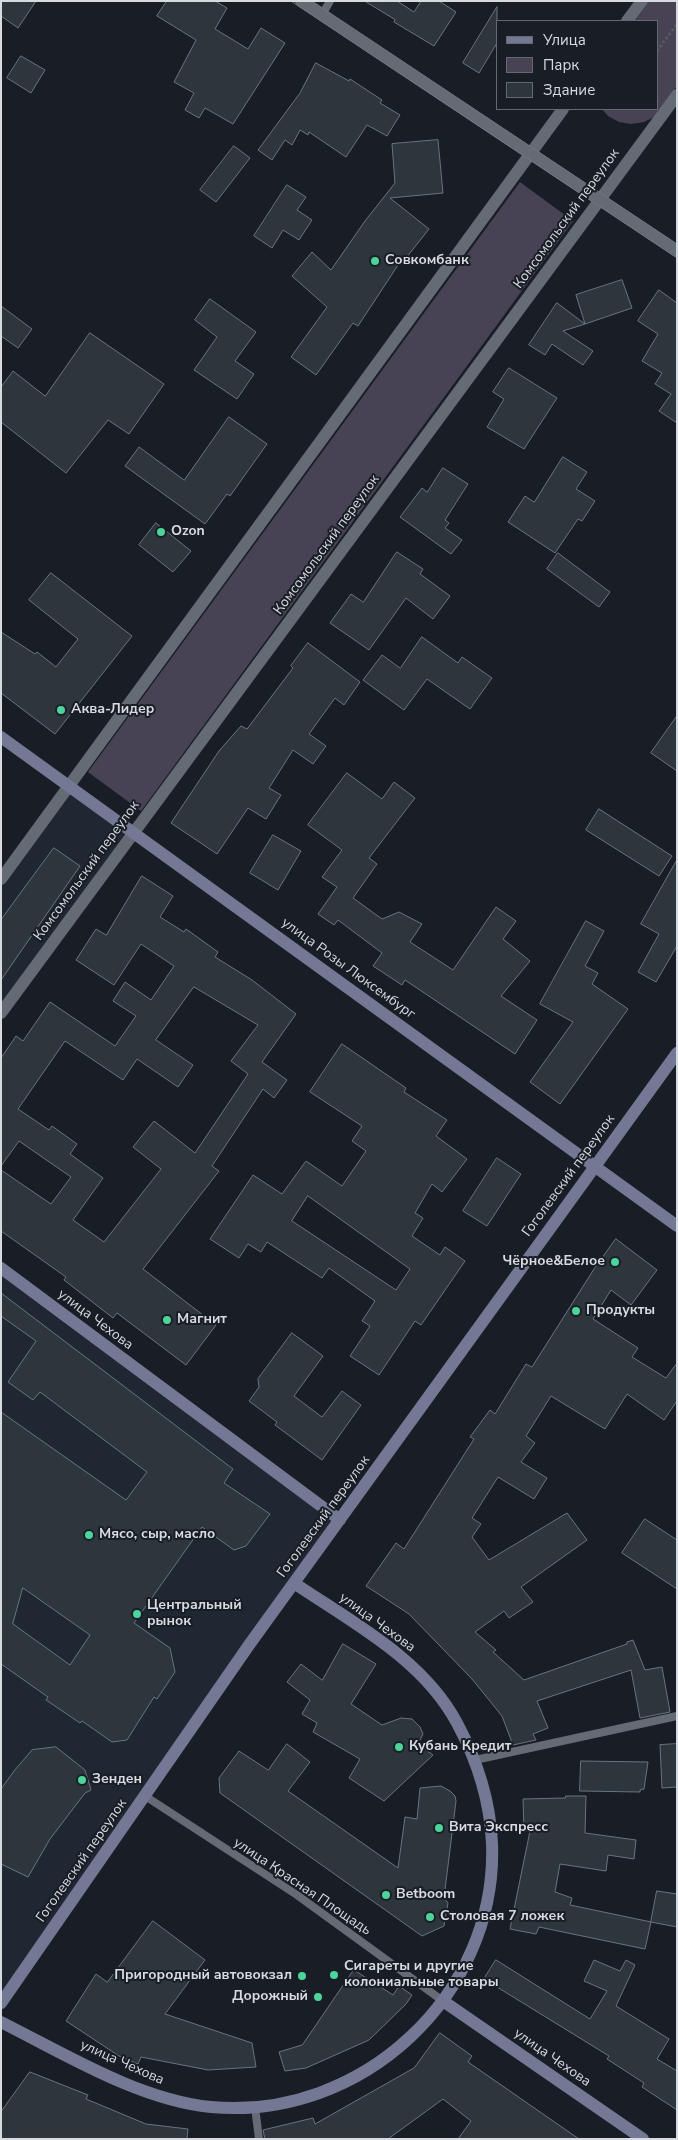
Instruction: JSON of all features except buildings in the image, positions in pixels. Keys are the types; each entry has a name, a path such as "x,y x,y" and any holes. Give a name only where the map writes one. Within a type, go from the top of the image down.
{"main road":[{"name":"улица Розы Люксембург","path":"1,736 677,1226"},
{"name":"Гоголевский переулок","path":"1,2003 294,1583 677,1052"},
{"name":"улица Чехова","path":"1,1268 340,1520"},
{"name":"улица Чехова","path":"1,2022 128,2084 169,2099 211,2107 255,2107 306,2097 338,2086 377,2065 411,2038 443,2001 463,1970 480,1930 489,1888 492,1844 487,1802 475,1760 456,1721 442,1700 432,1686 401,1655 294,1583"},
{"name":"улица Чехова","path":"443,2001 643,2139"}],"street":[{"path":"301,1 530,152 677,252"},
{"path":"628,20 642,1"},
{"name":"Комсомольский переулок","path":"1,1013 677,95"},
{"path":"1,878 562,110"}],"lane":[{"path":"322,15 330,1"},
{"path":"475,1760 677,1716"},
{"name":"улица Красная Площадь","path":"145,1796 297,1896 443,2001"},
{"path":"255,2107 259,2139"}],"path":[{"path":"658,50 677,24"}],"shaded area":[{"path":"69,785 134,832 1,1013 1,879"},
{"name":"Центральный рынок","path":"1,1268 340,1520 1,2003"}],"green space":[{"path":"649,1 677,1 677,86 654,117 644,122 631,124 619,122 608,116 603,110 658,110 658,20 636,20"},
{"path":"520,182 573,221 141,811 88,772"}],"tram line":[{"path":"291,1 677,258"},
{"path":"312,1 677,244"}],"place":[{"name":"Совкомбанк","path":"375,261"},
{"name":"Ozon","path":"161,532"},
{"name":"Аква-Лидер","path":"61,710"},
{"name":"Чёрное&Белое","path":"615,1262"},
{"name":"Продукты","path":"576,1311"},
{"name":"Магнит","path":"167,1320"},
{"name":"Мясо, сыр, масло","path":"89,1535"},
{"name":"Центральный рынок","path":"137,1614"},
{"name":"Кубань Кредит","path":"399,1747"},
{"name":"Зенден","path":"82,1780"},
{"name":"Вита Экспресс","path":"439,1828"},
{"name":"Betboom","path":"386,1895"},
{"name":"Столовая 7 ложек","path":"430,1917"},
{"name":"Сигареты и другие колониальные товары","path":"334,1975"},
{"name":"Пригородный автовокзал","path":"302,1976"},
{"name":"Дорожный","path":"318,1997"}]}
